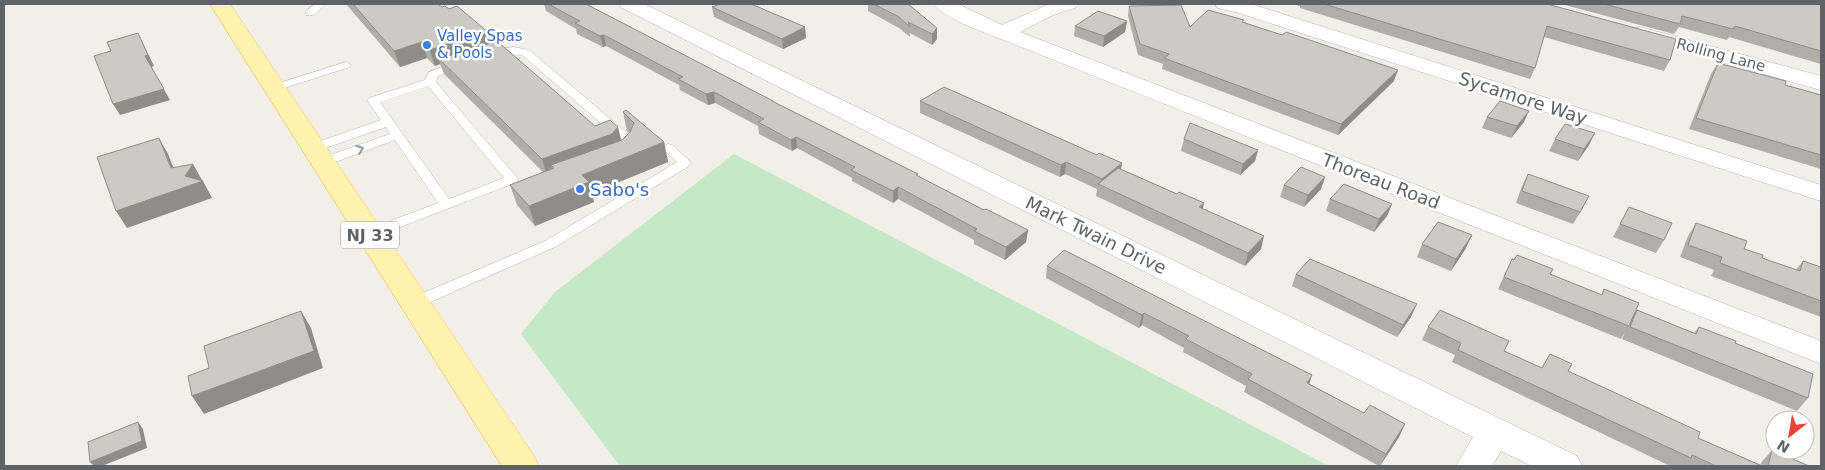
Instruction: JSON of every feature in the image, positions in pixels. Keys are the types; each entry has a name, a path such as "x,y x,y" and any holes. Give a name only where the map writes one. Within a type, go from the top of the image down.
{"main road":[{"name":"NJ 33","path":"220,4 521,466"}],"street":[{"name":"Mark Twain Drive","path":"628,4 1564,466"},
{"name":"Thoreau Road","path":"944,4 968,18 1003,33 1821,352"},
{"path":"1003,33 1046,11 1068,4"},
{"name":"Sycamore Way","path":"1225,4 1821,193"},
{"name":"Rolling Lane","path":"1620,28 1821,83"},
{"path":"1474,466 1494,432"}],"lane":[{"path":"310,13 320,4"},
{"path":"430,82 433,74 438,71 498,51 514,50 525,52 630,142 627,150 612,158"},
{"path":"274,88 346,65"},
{"path":"430,82 373,100 446,203"},
{"path":"430,82 512,179 525,184"},
{"path":"318,155 388,122"},
{"path":"318,155 398,135"},
{"path":"414,303 550,244 685,163 668,148"},
{"path":"369,234 512,179"}],"green space":[{"path":"734,154 1329,466 620,466 521,334 555,292"}],"building":[{"path":"353,4 438,4 449,9 457,6 489,33 430,50 422,42 394,51"},
{"path":"548,4 586,4 772,101 918,174 916,175 984,210 986,209 1028,230 1006,247 974,231 977,229 898,187 893,191 851,170 855,167 796,137 791,140 758,122 764,119 714,92 706,94 678,79 683,77 604,35 600,36 575,23 580,21"},
{"path":"720,4 751,4 805,27 782,39 712,7"},
{"path":"874,4 908,4 937,28 932,34 908,22 910,27 899,17"},
{"path":"1324,4 1547,4 1676,39 1670,60 1547,26 1535,68"},
{"path":"1604,4 1821,4 1821,51 1735,26 1733,29 1682,16 1680,24"},
{"path":"1181,5 1190,27 1208,10 1244,20 1242,22 1282,35 1286,32 1398,70 1341,124 1164,58 1169,54 1140,44 1129,6"},
{"path":"1098,11 1127,21 1104,36 1075,26"},
{"path":"138,33 148,55 145,56 164,89 113,104 94,56 111,51 107,42"},
{"path":"497,41 595,126 610,120 618,127 612,134 542,159 439,59"},
{"path":"1718,63 1786,81 1785,85 1821,95 1821,155 1696,118"},
{"path":"944,87 1097,155 1099,153 1122,163 1102,179 1066,162 1061,165 920,101"},
{"path":"1500,101 1529,111 1517,126 1487,117"},
{"path":"626,110 664,142 582,175 589,182 529,206 510,185 554,168 551,165 622,140 630,132 634,123 623,112"},
{"path":"1190,123 1258,150 1243,164 1184,139"},
{"path":"1565,124 1595,133 1584,149 1555,139"},
{"path":"159,138 171,168 193,164 185,176 203,181 116,211 97,157"},
{"path":"1301,167 1325,177 1308,195 1284,185"},
{"path":"1118,168 1177,194 1179,192 1204,203 1199,207 1264,236 1248,253 1098,184"},
{"path":"1528,174 1589,196 1580,212 1522,191"},
{"path":"1344,184 1392,204 1379,219 1330,199"},
{"path":"1629,207 1672,223 1664,240 1620,224"},
{"path":"1438,222 1472,235 1456,259 1422,244"},
{"path":"1696,223 1747,241 1744,249 1763,255 1762,258 1800,271 1803,261 1821,267 1821,301 1720,263 1722,257 1688,245"},
{"path":"1064,250 1312,375 1307,383 1364,413 1370,405 1405,424 1386,454 1248,379 1252,374 1186,339 1189,336 1144,313 1142,315 1047,266"},
{"path":"1517,255 1553,269 1550,274 1602,295 1604,289 1639,303 1629,326 1504,277 1512,259 1514,260"},
{"path":"1310,259 1417,304 1403,325 1296,274"},
{"path":"1440,310 1509,341 1504,351 1542,368 1550,354 1572,364 1568,371 1700,432 1698,438 1762,466 1716,466 1692,455 1691,458 1458,350 1461,343 1428,327"},
{"path":"1637,310 1696,334 1699,327 1813,374 1808,398 1630,327"},
{"path":"301,311 314,351 192,396 188,376 209,368 204,346"},
{"path":"138,422 142,441 90,462 88,442"},
{"path":"1770,460 1795,460 1809,466 1768,466"}],"place":[{"name":"Valley Spas & Pools","path":"427,45"},
{"name":"Sabo's","path":"580,189"}]}
